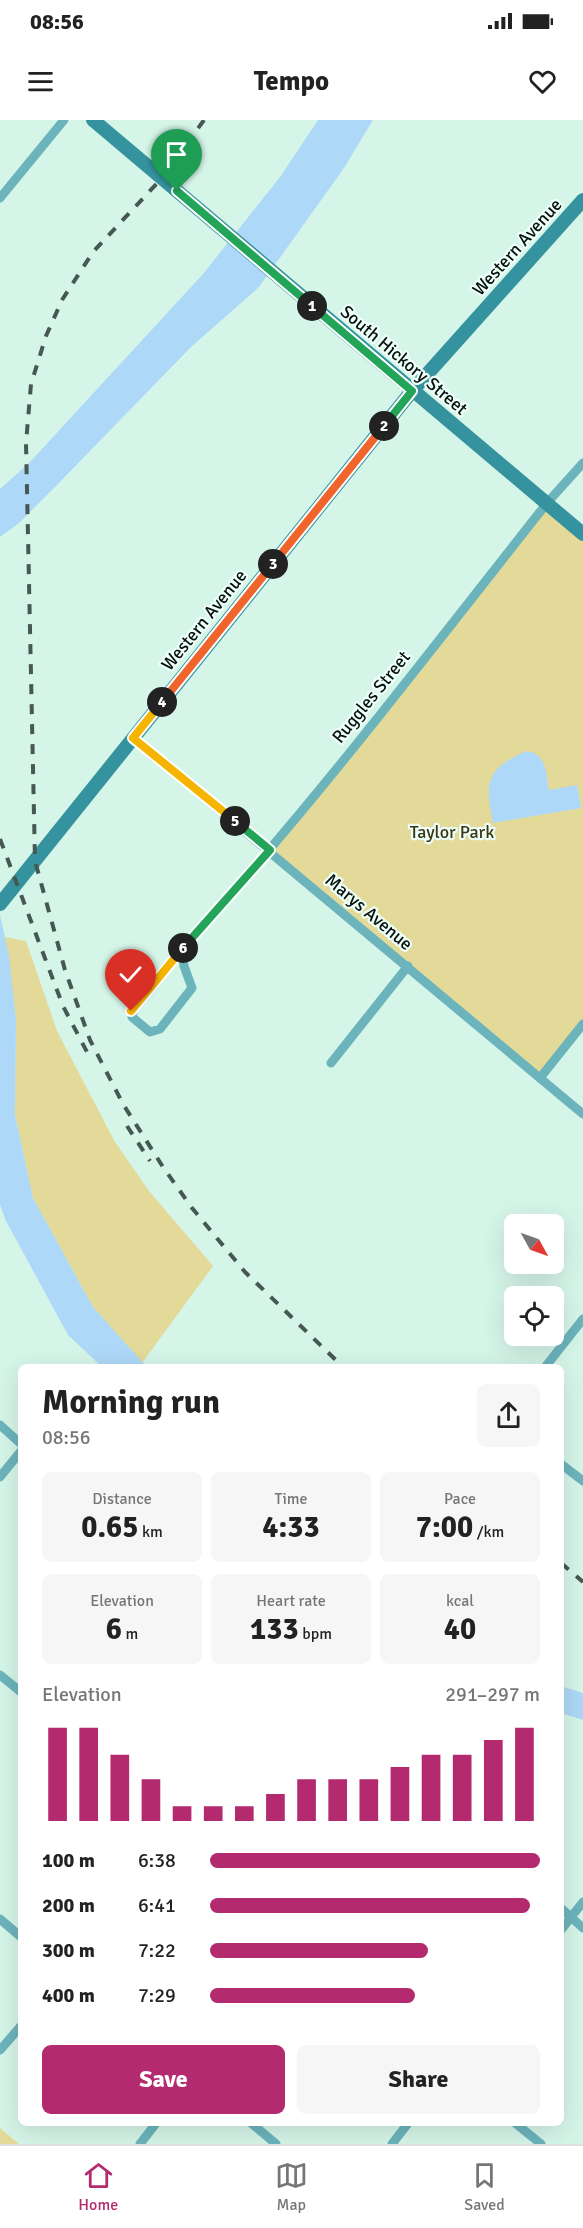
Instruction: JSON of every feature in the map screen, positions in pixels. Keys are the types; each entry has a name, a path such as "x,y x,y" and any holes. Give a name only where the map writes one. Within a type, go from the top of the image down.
{"street":[{"path":"0,198 64,120"},
{"name":"South Hickory Street","path":"93,120 583,534"},
{"name":"Western Avenue","path":"2,901 412,391 583,200"},
{"name":"Ruggles Street","path":"182,949 184,966 192,988 160,1029 150,1032 132,1017 131,1011 182,949 270,850 547,503 583,463"},
{"name":"Marys Avenue","path":"133,738 270,850 583,1114"},
{"path":"331,1063 408,966"},
{"path":"540,1078 583,1024"},
{"path":"548,1364 583,1319"},
{"path":"0,1425 18,1441"},
{"path":"0,1477 18,1455"},
{"path":"564,1466 583,1481"},
{"path":"0,1676 18,1690"},
{"path":"564,1925 583,1902"},
{"path":"564,1911 583,1928"},
{"path":"0,1919 18,1934"},
{"path":"0,2050 18,2029"},
{"path":"140,2144 154,2126"},
{"path":"254,2126 276,2144"},
{"path":"392,2144 406,2126"},
{"path":"519,2126 541,2144"}],"green space":[{"name":"Taylor Park","path":"547,503 583,534 583,1024 540,1078 270,850"},
{"path":"5,937 26,941 57,1031 115,1142 149,1191 213,1266 142,1363 93,1307 33,1198 15,1115 16,1020"},
{"path":"0,2128 19,2144 0,2144"}],"water":[{"path":"318,120 373,120 344,168 259,287 191,347 19,523 0,537 0,489 30,462 203,274 280,177"},
{"path":"527,751 534,753 542,760 549,790 577,785 581,808 493,823 489,797 491,778 503,764"},
{"path":"0,915 9,956 16,1020 15,1115 33,1198 93,1307 144,1364 99,1364 68,1335 6,1221 0,1205"},
{"path":"564,1687 583,1693 583,1720 564,1714"}],"railway":[{"path":"204,120 162,178 93,252 62,300 46,336 31,384 26,443 35,861 65,970 90,1040 123,1104 192,1208 245,1272 340,1364"},
{"path":"0,839 63,1006 87,1052"},
{"path":"127,1126 150,1161"},
{"path":"564,1566 583,1582"}],"route":[{"path":"131,1011 182,949 270,850 133,738 412,391 177,191"}]}
